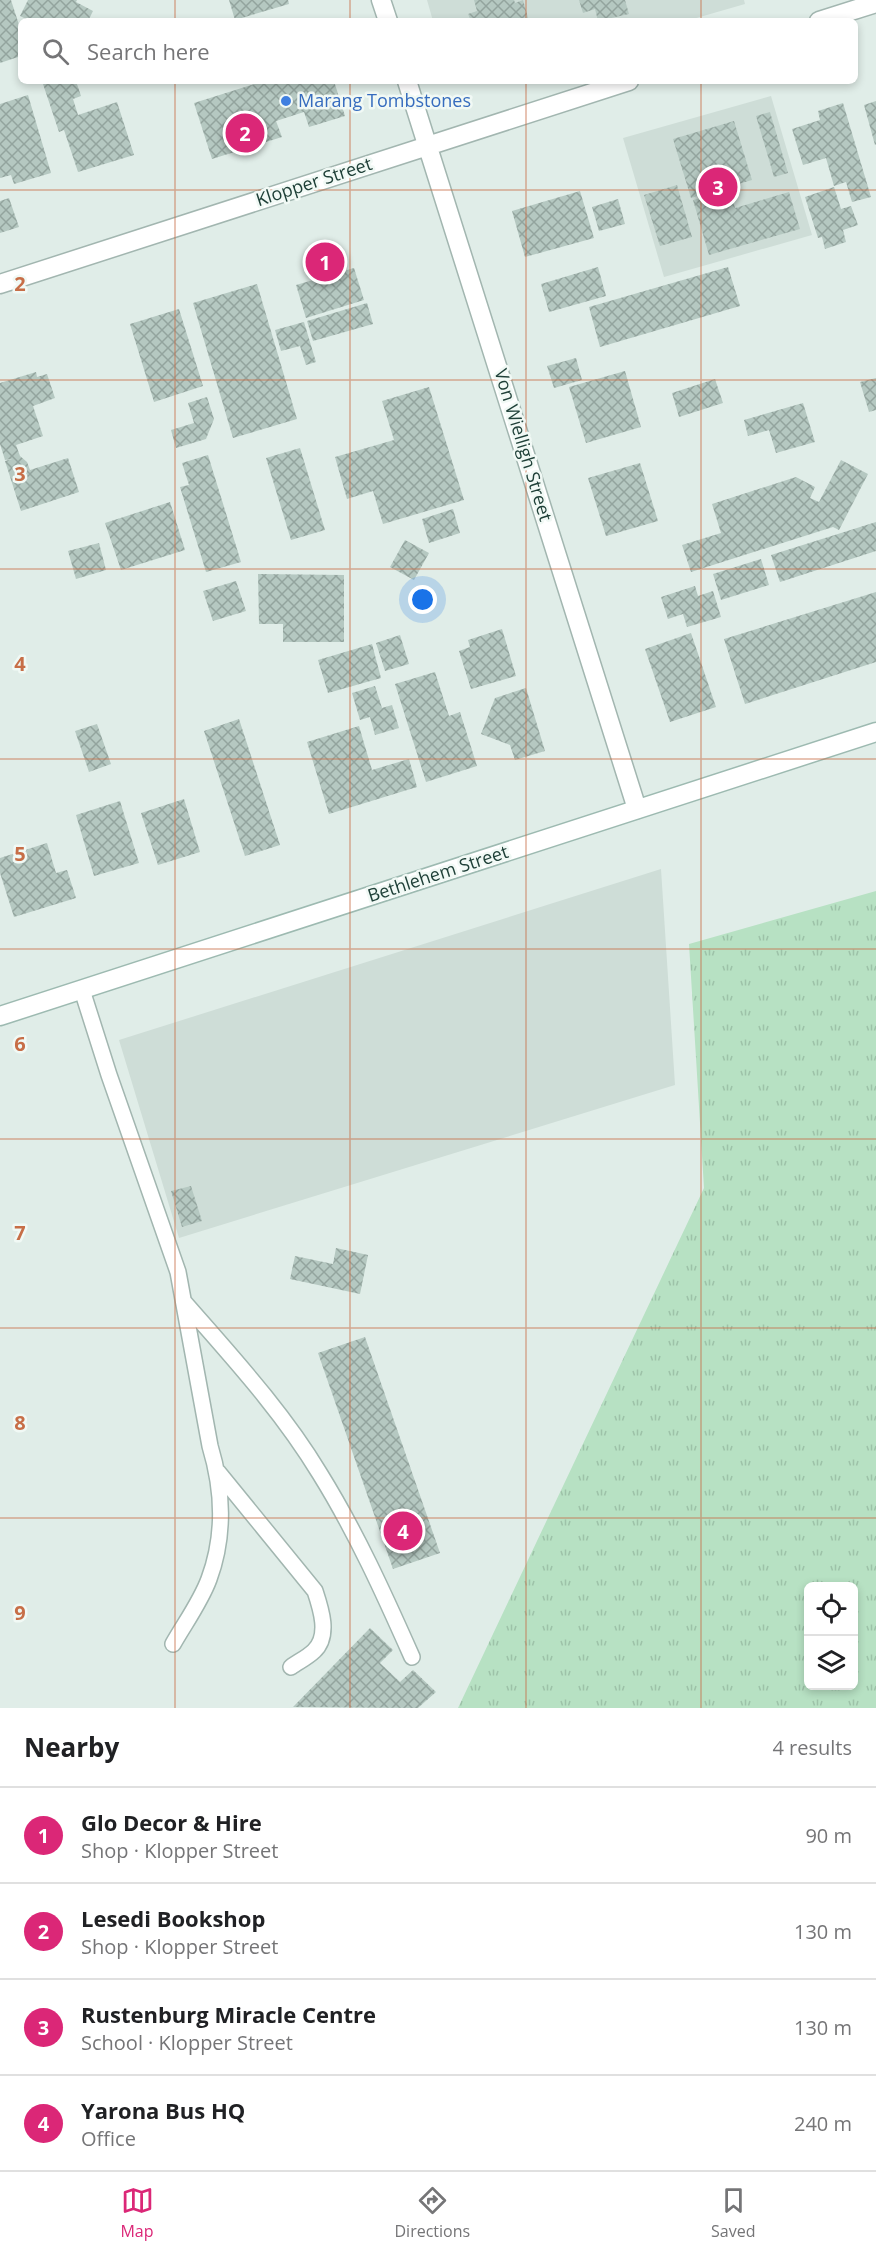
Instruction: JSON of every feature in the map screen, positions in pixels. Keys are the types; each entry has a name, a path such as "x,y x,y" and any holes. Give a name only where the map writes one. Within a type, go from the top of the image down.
{"street":[{"path":"381,0 387,18"},
{"path":"828,18 876,3"},
{"name":"Von Wielligh Street","path":"408,84 637,809"},
{"name":"Klopper Street","path":"0,284 620,84"},
{"name":"Bethlehem Street","path":"0,1016 876,732"}],"lane":[{"path":"82,990 109,1075 178,1272 210,1446 218,1472 221,1506 218,1551 208,1581 173,1644"},
{"path":"184,1302 261,1390 319,1472 361,1544 412,1657"},
{"path":"218,1472 315,1591 323,1614 322,1633 316,1650 291,1667"}],"shaded area":[{"path":"427,0 744,0 745,4 696,18 432,18"},
{"path":"771,96 812,235 664,277 623,138"},
{"path":"661,869 675,1085 179,1238 119,1040"}],"green space":[{"path":"876,891 876,1708 458,1708 704,1188 689,944"}],"building":[{"path":"0,0 11,0 18,22 18,57 0,63"},
{"path":"28,0 77,0 76,2 93,11 90,18 24,18 20,16"},
{"path":"229,0 288,0 289,4 242,18 234,18"},
{"path":"474,0 514,0 515,3 523,0 528,18 470,18 468,14 477,11"},
{"path":"579,0 625,0 629,14 597,18 595,9 583,13"},
{"path":"43,84 77,84 81,96 73,99 78,115 117,102 134,155 78,172 64,130 59,132"},
{"path":"254,84 335,84 345,116 309,127 304,112 276,121 282,137 212,159 194,103"},
{"path":"28,95 51,173 14,184 11,175 0,178 0,104"},
{"path":"876,101 876,144 875,145 864,105"},
{"path":"843,103 871,197 852,202 846,182 834,186 826,158 803,165 792,129 820,120 818,111"},
{"path":"770,112 788,173 774,177 756,116"},
{"path":"734,121 752,180 691,198 673,139"},
{"path":"677,185 692,237 660,246 644,195"},
{"path":"834,187 841,209 851,206 858,225 843,230 846,242 825,249 822,237 818,238 805,197"},
{"path":"730,190 735,208 789,192 800,229 709,255 693,200"},
{"path":"580,191 594,238 525,257 512,211"},
{"path":"9,198 19,227 0,233 0,201"},
{"path":"618,199 625,224 599,231 592,207"},
{"path":"598,267 606,296 549,312 541,284"},
{"path":"728,267 740,306 600,347 589,307"},
{"path":"354,268 364,300 306,318 296,285"},
{"path":"257,284 297,419 233,438 193,303"},
{"path":"367,303 373,324 313,341 307,321"},
{"path":"179,309 203,386 154,402 130,324"},
{"path":"304,322 316,362 306,365 300,346 281,351 275,330"},
{"path":"576,358 582,380 554,388 547,366"},
{"path":"625,371 641,427 586,443 569,387"},
{"path":"36,372 37,377 47,374 55,398 33,406 43,436 16,445 20,456 27,462 30,470 68,458 79,492 21,511 5,461 12,459 5,460 0,444 0,383"},
{"path":"876,378 876,410 869,412 860,382"},
{"path":"715,379 723,403 679,417 672,393"},
{"path":"429,387 464,500 383,524 373,491 347,499 335,457 394,440 382,401"},
{"path":"207,397 214,419 206,439 176,448 171,430 194,423 188,403"},
{"path":"803,403 815,442 776,453 769,430 748,436 744,420"},
{"path":"300,448 325,530 291,540 266,458"},
{"path":"208,455 241,562 206,572 180,487 189,485 182,463"},
{"path":"841,460 868,474 839,530 833,527 691,572 682,545 721,533 712,504 796,477 815,487 810,498 819,502"},
{"path":"640,463 658,521 606,536 588,478"},
{"path":"170,502 185,550 121,570 105,523"},
{"path":"453,509 460,533 429,543 422,519"},
{"path":"876,522 876,551 780,582 771,555"},
{"path":"405,540 429,553 414,580 390,567"},
{"path":"99,543 106,570 76,579 68,551"},
{"path":"761,559 769,585 721,600 713,574"},
{"path":"258,574 344,575 344,642 283,642 283,624 259,624"},
{"path":"236,581 246,611 213,621 203,591"},
{"path":"695,586 698,596 713,591 721,617 687,627 683,614 668,619 661,597"},
{"path":"876,592 876,662 745,704 724,639"},
{"path":"502,629 516,676 471,689 459,651 470,647 468,640"},
{"path":"691,633 716,707 670,722 645,649"},
{"path":"400,635 409,664 385,671 376,643"},
{"path":"372,644 381,678 328,693 318,660"},
{"path":"435,672 449,716 460,712 477,766 426,782 395,684"},
{"path":"375,686 382,708 392,705 399,728 375,735 370,717 360,720 352,693"},
{"path":"526,688 545,751 515,760 510,745 481,734 495,698"},
{"path":"239,719 280,845 245,856 204,731"},
{"path":"97,724 111,764 89,772 75,731"},
{"path":"359,726 372,770 409,759 417,787 329,814 307,742"},
{"path":"184,799 200,852 158,865 141,813"},
{"path":"120,801 139,863 94,876 76,815"},
{"path":"47,843 56,873 67,870 76,898 14,917 0,873 0,858"},
{"path":"191,1186 202,1221 182,1227 171,1191"},
{"path":"336,1248 368,1255 360,1294 290,1279 295,1256 333,1264"},
{"path":"365,1337 440,1553 393,1569 318,1353"},
{"path":"370,1628 393,1650 380,1663 400,1682 413,1670 436,1692 418,1708 293,1707"}],"place":[{"name":"Marang Tombstones","path":"286,101"},
{"name":"Lesedi Bookshop","path":"245,133"},
{"name":"Rustenburg Miracle Centre","path":"718,187"},
{"name":"Glo Decor & Hire","path":"325,262"},
{"name":"Yarona Bus HQ","path":"403,1531"}]}
